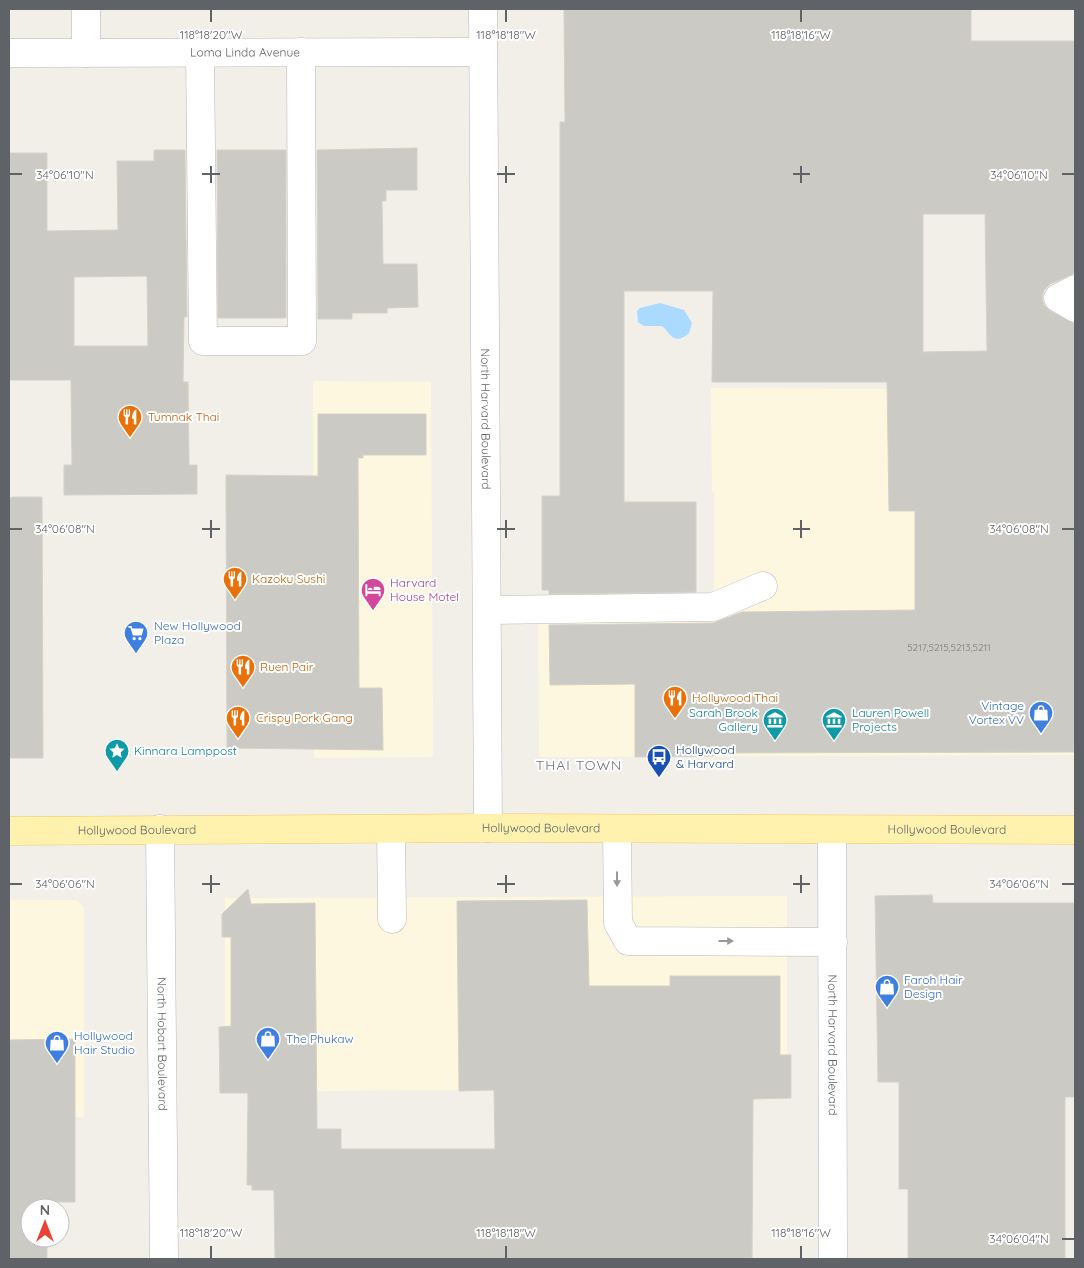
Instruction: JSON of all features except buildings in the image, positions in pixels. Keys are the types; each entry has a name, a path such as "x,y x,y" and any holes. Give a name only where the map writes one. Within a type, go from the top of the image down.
{"main road":[{"name":"Hollywood Boulevard","path":"9,831 488,828 617,830 1075,830"}],"street":[{"path":"86,9 86,53"},
{"name":"North Harvard Boulevard","path":"483,9 488,828"},
{"path":"200,52 203,342 302,342 301,52"},
{"name":"Loma Linda Avenue","path":"9,53 482,52"},
{"path":"1075,289 1058,298 1075,308"},
{"path":"487,610 713,607 763,586"},
{"name":"North Hobart Boulevard","path":"160,829 164,1259"},
{"path":"391,829 392,919"},
{"path":"617,830 618,923 628,941 833,942"},
{"name":"North Harvard Boulevard","path":"832,830 833,1259"}],"shaded area":[{"path":"1064,351 1064,368 1075,368 1075,755 539,757 538,616 714,612 714,492 712,492 711,388 887,389 888,352"},
{"name":"Harvard House Motel","path":"313,381 431,382 433,757 314,758"},
{"path":"787,896 787,1098 543,1089 225,1092 225,898"},
{"path":"9,900 77,900 84,907 84,1117 9,1117"}],"water":[{"path":"660,303 684,310 692,323 689,333 680,339 676,339 662,326 644,326 638,322 637,311 640,308"}],"place":[{"name":"Tumnak Thai","path":"130,438"},
{"name":"Kazoku Sushi","path":"235,600"},
{"name":"Harvard House Motel","path":"373,611"},
{"name":"New Hollywood Plaza","path":"136,654"},
{"name":"Ruen Pair","path":"243,688"},
{"name":"Hollywood Thai","path":"675,719"},
{"name":"Vintage Vortex VV","path":"1041,734"},
{"name":"Crispy Pork Gang","path":"238,739"},
{"name":"Sarah Brook Gallery","path":"775,741"},
{"name":"Lauren Powell Projects","path":"834,741"},
{"name":"Kinnara Lamppost","path":"117,772"},
{"name":"Hollywood & Harvard","path":"659,778"},
{"name":"Faroh Hair Design","path":"887,1008"},
{"name":"The Phukaw","path":"268,1060"},
{"name":"Hollywood Hair Studio","path":"57,1064"}],"district":[{"name":"THAI TOWN","path":"579,765"}]}
